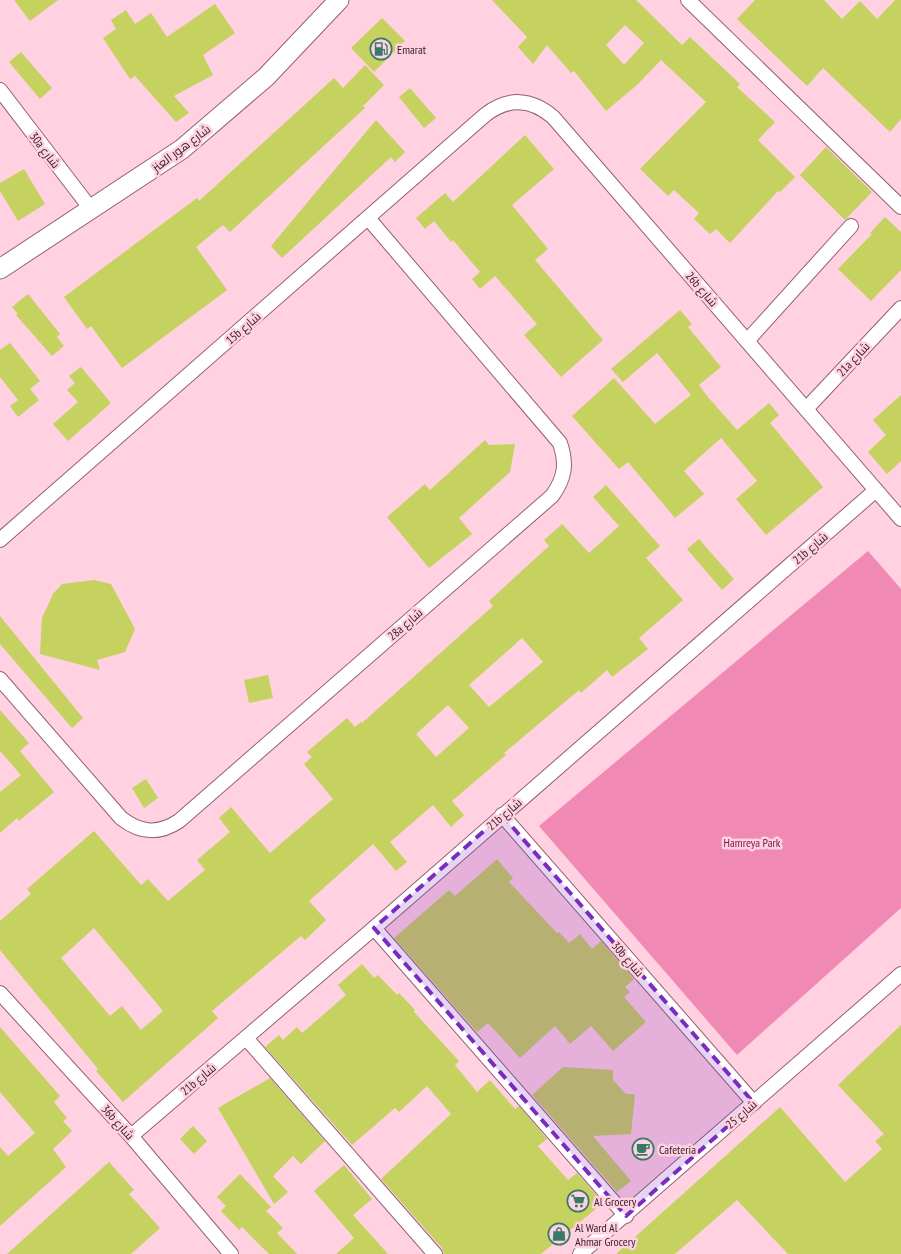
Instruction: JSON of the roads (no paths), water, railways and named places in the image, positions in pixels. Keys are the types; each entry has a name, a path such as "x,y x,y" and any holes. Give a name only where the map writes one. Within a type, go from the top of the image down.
{"street":[{"name":"شارع هور العنز","path":"0,269 167,159 225,114 266,77 339,0"},
{"path":"688,0 901,207"},
{"name":"30a شارع","path":"0,90 91,209"},
{"name":"26b شارع","path":"485,115 507,102 532,103 543,109 901,519"},
{"name":"15b شارع","path":"0,540 485,115"},
{"name":"28a شارع","path":"0,679 121,818 131,826 143,831 156,831 168,828 179,821 552,496 561,485 565,471 560,443 368,218"},
{"path":"747,341 851,226"},
{"name":"21a شارع","path":"806,409 901,308"},
{"name":"21b شارع","path":"131,1136 374,928 876,490"},
{"name":"30b شارع","path":"502,815 754,1103"},
{"path":"374,928 626,1216"},
{"name":"شارع 25","path":"580,1254 626,1216 901,974"},
{"name":"36b شارع","path":"0,993 131,1136 231,1254"},
{"path":"246,1038 435,1254"}],"place":[{"name":"Emarat","path":"381,49"},
{"name":"Cafeteria","path":"643,1149"},
{"name":"Al Grocery","path":"578,1201"},
{"name":"Al Ward Al Ahmar Grocery","path":"559,1234"}],"park label":[{"name":"Hamreya Park","path":"752,842"}]}
